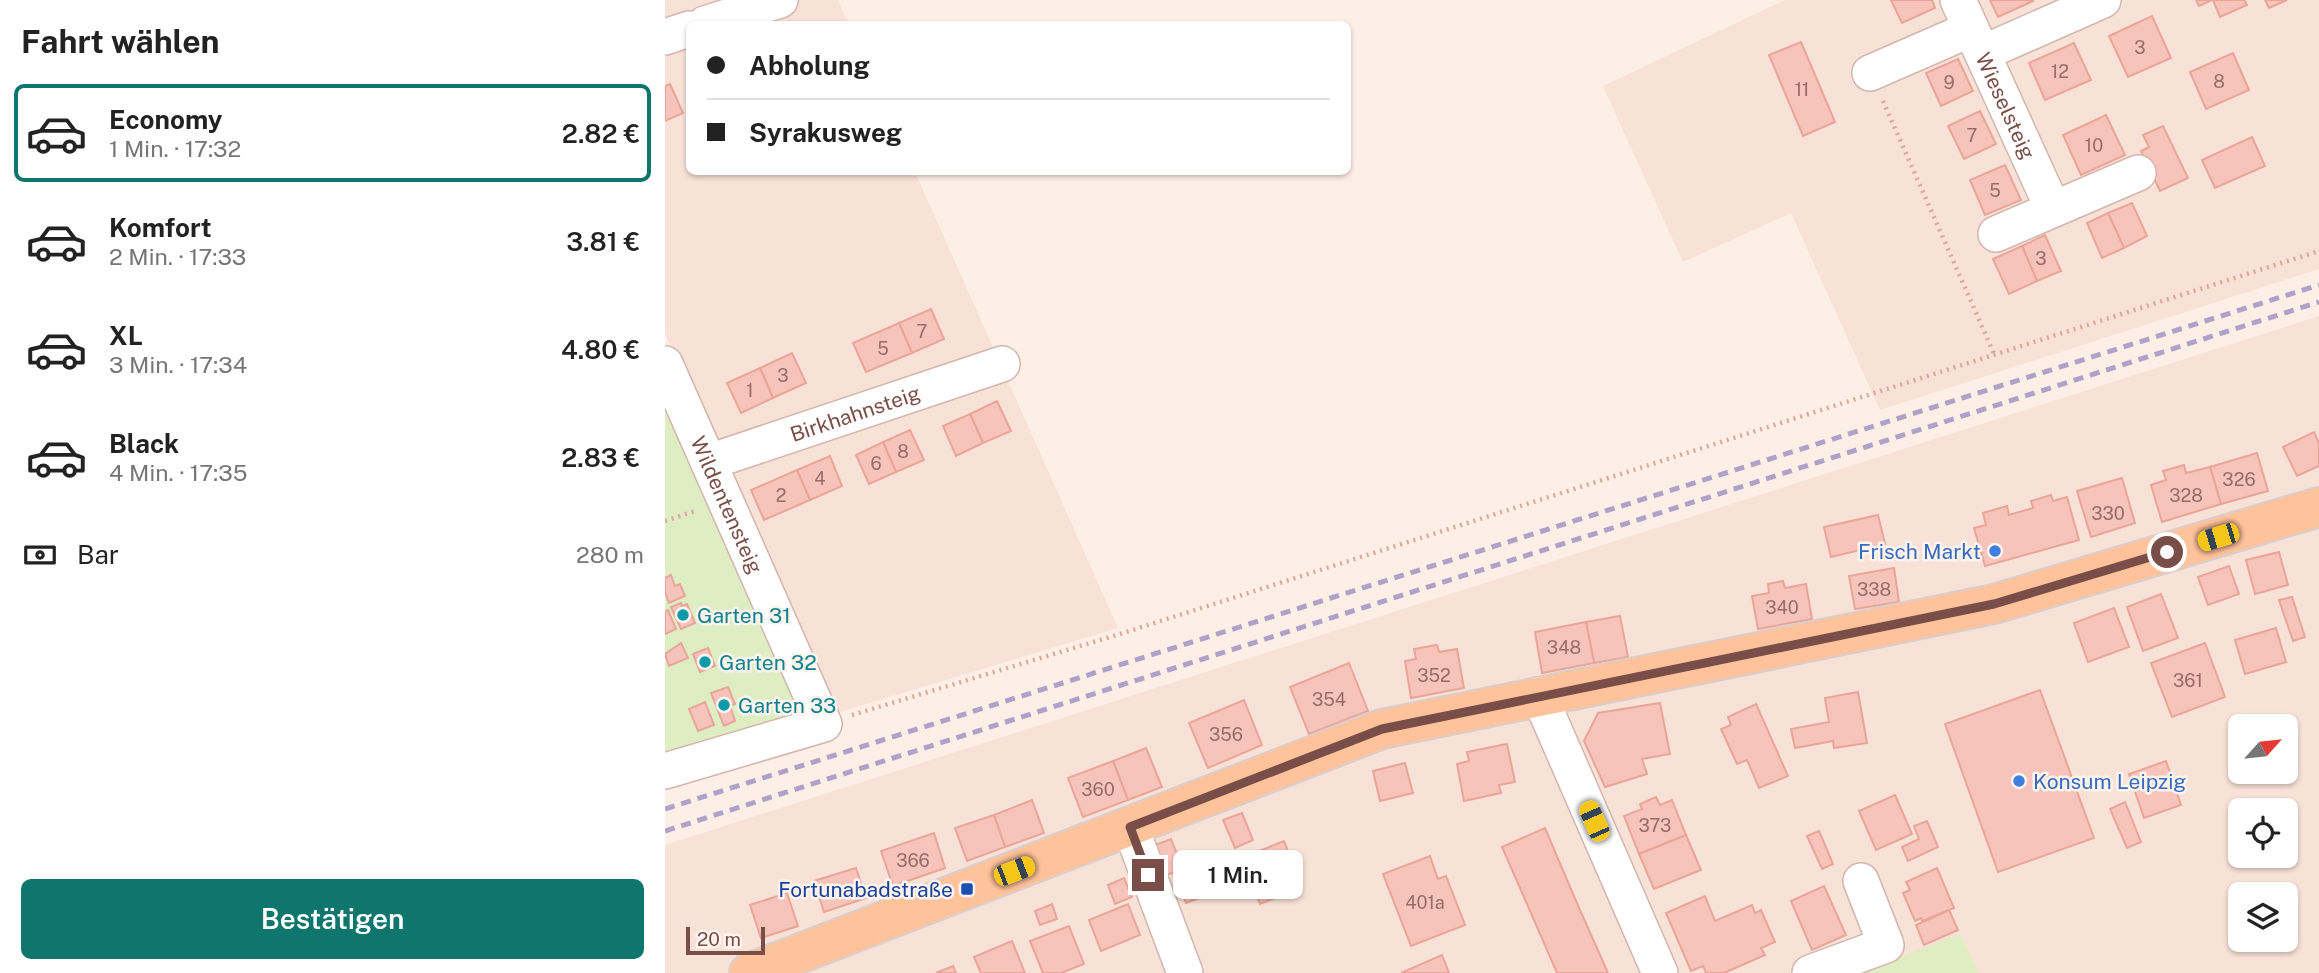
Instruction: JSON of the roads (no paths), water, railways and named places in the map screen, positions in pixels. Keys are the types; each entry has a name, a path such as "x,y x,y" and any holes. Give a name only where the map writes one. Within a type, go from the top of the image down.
{"main road":[{"path":"749,973 1382,729 1994,604 2319,507"}],"street":[{"path":"714,21 780,0"},
{"path":"1870,73 1971,27 2103,0"},
{"name":"Wieselsteig","path":"1971,27 2053,209"},
{"path":"665,37 686,30"},
{"path":"1996,234 2138,173"},
{"name":"Birkhahnsteig","path":"709,462 1002,363"},
{"name":"Wildentensteig","path":"665,364 824,724 665,771"},
{"path":"1539,695 1660,973"},
{"path":"1130,827 1185,973"},
{"path":"1810,973 1886,945 1861,881"}],"railway":[{"path":"665,809 2319,285"},
{"path":"665,831 2319,302"}],"place":[{"name":"Frisch Markt","path":"1995,551"},
{"name":"Garten 31","path":"683,615"},
{"name":"Garten 32","path":"705,662"},
{"name":"Garten 33","path":"724,705"},
{"name":"Konsum Leipzig","path":"2019,781"},
{"name":"Fortunabadstraße","path":"967,889"}]}
